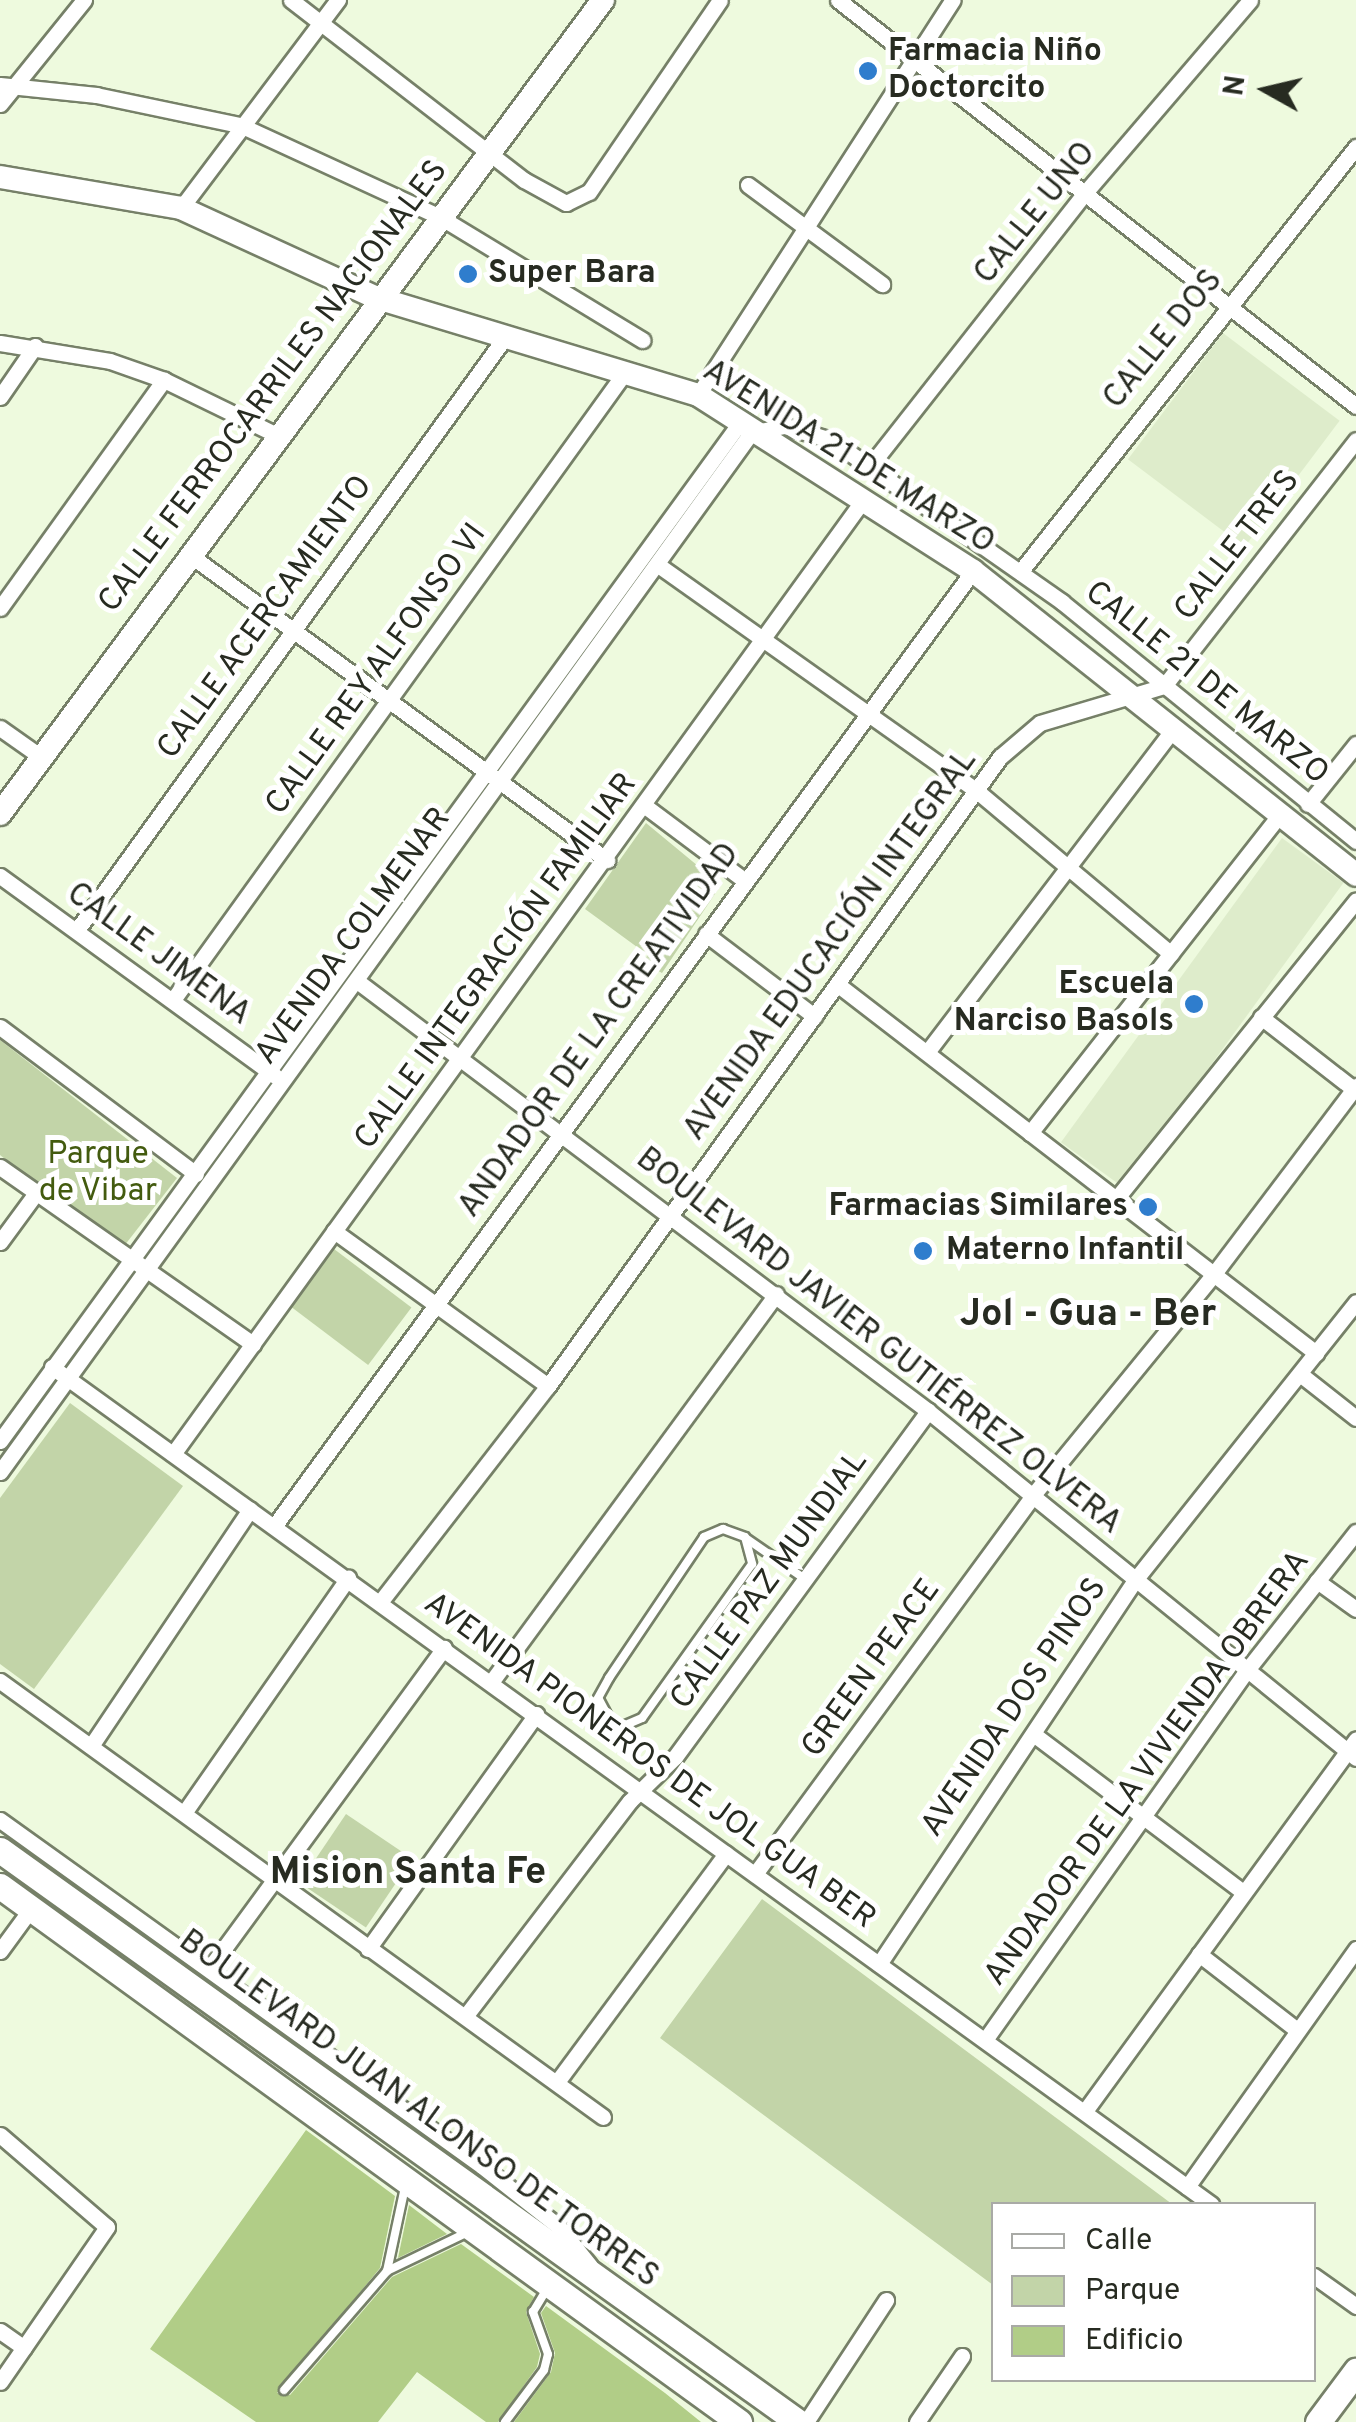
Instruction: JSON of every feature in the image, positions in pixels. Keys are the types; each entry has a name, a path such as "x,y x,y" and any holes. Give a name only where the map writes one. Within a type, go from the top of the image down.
{"main road":[{"name":"BOULEVARD JUAN ALONSO DE TORRES","path":"0,1850 798,2422"},
{"name":"BOULEVARD JUAN ALONSO DE TORRES","path":"0,1886 740,2422"},
{"path":"1318,2422 1356,2370"}],"street":[{"path":"0,104 6,85 84,0"},
{"path":"291,0 489,153 551,198 566,203 583,197 720,0"},
{"path":"181,208 338,0"},
{"name":"CALLE FERROCARRILES NACIONALES","path":"0,814 377,298 602,0"},
{"path":"838,0 1356,406"},
{"path":"698,395 953,0"},
{"name":"CALLE UNO","path":"870,466 1084,194 1250,0"},
{"path":"6,85 240,125 440,217 642,340"},
{"name":"CALLE DOS","path":"1020,572 1356,147"},
{"name":"AVENIDA 21 DE MARZO","path":"0,177 181,208 377,298 503,340 698,395 973,571 1356,875"},
{"path":"748,185 882,284"},
{"name":"CALLE ACERCAMIENTO","path":"77,930 290,628 503,340"},
{"path":"0,343 36,346 164,380 277,436"},
{"path":"0,396 36,346"},
{"name":"CALLE REY ALFONSO VI","path":"175,997 624,374"},
{"path":"0,608 164,380"},
{"name":"CALLE 21 DE MARZO","path":"745,428 785,426 815,432 870,466 1020,572 1356,841"},
{"name":"AVENIDA COLMENAR","path":"0,1472 67,1377 196,1174 357,981 492,782 658,564 745,428"},
{"name":"AVENIDA COLMENAR","path":"0,1441 52,1367 136,1267 276,1077 745,428"},
{"name":"CALLE TRES","path":"1164,686 1356,440"},
{"name":"CALLE INTEGRACIÓN FAMILIAR","path":"173,1454 607,860 863,500"},
{"path":"190,554 492,782 607,860"},
{"path":"658,564 867,709 977,791 1171,954"},
{"name":"ANDADOR DE LA CREATIVIDAD","path":"274,1525 867,709 973,571"},
{"name":"AVENIDA EDUCACIÓN INTEGRAL","path":"382,1601 548,1386 1017,738 1040,722 1164,686"},
{"path":"0,728 41,758"},
{"path":"928,1051 1174,728"},
{"path":"1308,804 1356,744"},
{"path":"644,806 744,880"},
{"path":"1030,1132 1280,814"},
{"name":"CALLE JIMENA","path":"0,876 175,997 276,1077"},
{"path":"1116,1199 1356,900"},
{"path":"706,934 814,1016"},
{"name":"BOULEVARD JAVIER GUTIÉRREZ OLVERA","path":"357,981 563,1131 928,1411 1246,1670 1353,1749"},
{"path":"837,984 1316,1353"},
{"path":"1261,1017 1355,1089"},
{"path":"0,1027 196,1174"},
{"name":"GREEN PEACE","path":"755,1874 1032,1495 1213,1275 1355,1089"},
{"path":"0,1167 136,1267 253,1344"},
{"path":"0,1242 36,1194"},
{"path":"334,1231 548,1386"},
{"path":"492,1681 776,1294"},
{"name":"AVENIDA DOS PINOS","path":"879,1964 1036,1736 1135,1580 1356,1302"},
{"name":"AVENIDA PIONEROS DE JOL GUA BER","path":"52,1367 641,1788 726,1854 1208,2202"},
{"path":"1300,1374 1356,1418"},
{"name":"CALLE PAZ MUNDIAL","path":"466,2014 641,1788 675,1756 928,1411"},
{"path":"91,1746 250,1509"},
{"name":"ANDADOR DE LA VIVIENDA OBRERA","path":"985,2040 1246,1670 1356,1532"},
{"path":"184,1813 348,1578"},
{"path":"1317,1580 1356,1610"},
{"path":"209,1969 444,1648"},
{"path":"0,1681 368,1949 466,2014 603,2117"},
{"path":"368,1949 536,1714"},
{"path":"1036,1736 1243,1892"},
{"path":"1085,2111 1243,1892 1353,1749"},
{"path":"0,1820 529,2203 579,2250 601,2282"},
{"path":"557,2082 726,1854"},
{"path":"0,1951 30,1910"},
{"path":"1187,2187 1356,1949"},
{"path":"1199,1954 1297,2030"},
{"path":"0,2135 107,2227 0,2382"},
{"path":"1316,2277 1356,2306"},
{"path":"806,2422 886,2300"},
{"path":"0,2331 24,2348"},
{"path":"917,2422 962,2356"}],"lane":[{"path":"744,1537 752,1564 642,1718 623,1726 610,1722 598,1698 704,1537 722,1529 744,1537 805,1579"},
{"path":"387,2271 406,2180"},
{"path":"284,2390 387,2271 474,2231"},
{"path":"505,2422 544,2370 548,2354 534,2312 549,2285"}],"shaded area":[{"path":"1223,333 1340,421 1245,547 1128,459"},
{"name":"Escuela Narciso Basols","path":"1282,838 1343,883 1122,1187 1061,1142"}],"green space":[{"path":"646,823 721,885 662,973 642,962 648,955 585,909"},
{"name":"Parque de Vibar","path":"0,1040 177,1178 121,1250 0,1155"},
{"path":"334,1249 411,1307 368,1365 291,1307"},
{"path":"70,1403 183,1486 34,1689 0,1664 0,1498"},
{"path":"346,1814 412,1859 366,1928 300,1883"},
{"path":"762,1899 1169,2202 991,2202 991,2284 660,2038"}],"building":[{"path":"306,2130 395,2196 380,2268 277,2393 290,2395 392,2277 461,2244 534,2297 526,2312 540,2354 537,2367 498,2422 486,2422 417,2372 378,2422 256,2422 150,2349"},
{"path":"409,2205 447,2234 398,2258"},
{"path":"546,2306 701,2422 514,2422 551,2372 555,2353 541,2313"}],"place":[{"name":"Farmacia Niño Doctorcito","path":"868,71"},
{"name":"Super Bara","path":"468,274"},
{"name":"Escuela Narciso Basols","path":"1194,1004"},
{"name":"Farmacias Similares","path":"1148,1207"},
{"name":"Materno Infantil","path":"923,1251"}],"district":[{"name":"Jol - Gua - Ber","path":"1088,1316"},
{"name":"Mision Santa Fe","path":"408,1874"}]}
